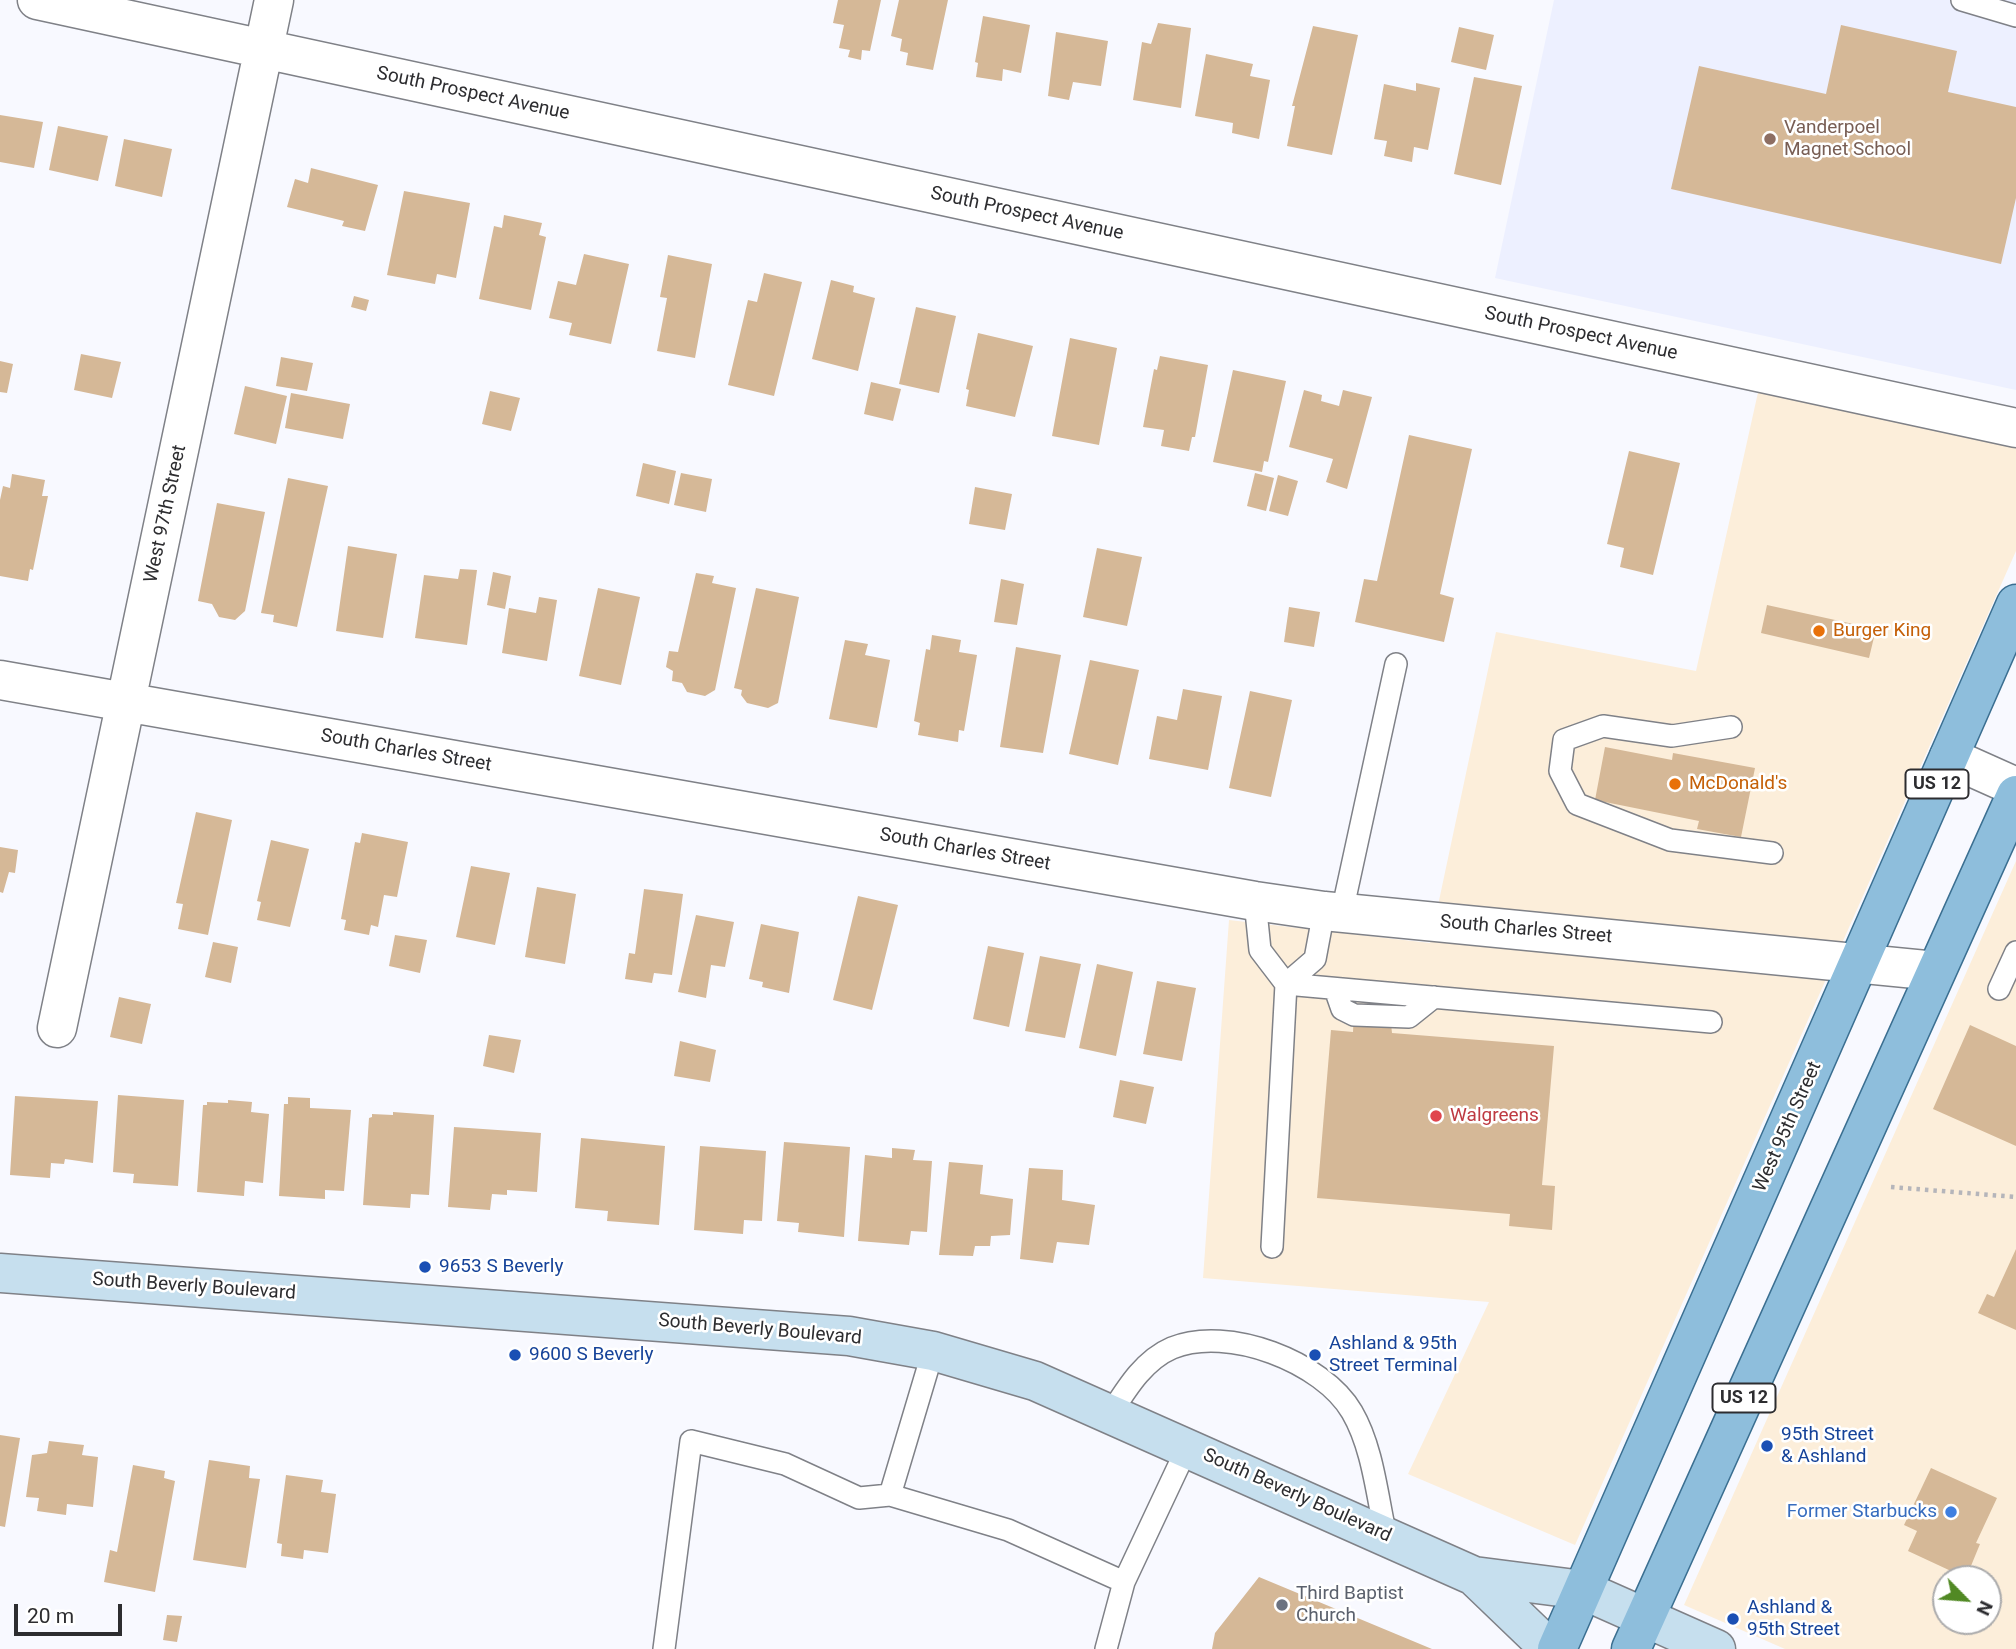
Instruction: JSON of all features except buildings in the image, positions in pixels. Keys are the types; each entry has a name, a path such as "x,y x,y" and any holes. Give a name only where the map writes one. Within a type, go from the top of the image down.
{"main road":[{"name":"West 95th Street","path":"1557,1649 2016,604"},
{"name":"US 12","path":"1638,1633 2016,795"},
{"name":"South Beverly Boulevard","path":"0,1273 849,1336 933,1351 1035,1381 1188,1446 1474,1576"},
{"path":"1474,1576 1583,1590 1638,1633 1716,1649"},
{"path":"1474,1576 1550,1649"}],"street":[{"name":"South Prospect Avenue","path":"37,0 2016,428"},
{"name":"West 97th Street","path":"57,1028 274,0"},
{"name":"South Charles Street","path":"0,680 1255,901 1333,912 1936,971"},
{"path":"1949,757 2016,787"}],"lane":[{"path":"1962,0 2016,16"},
{"path":"1286,984 1315,959 1333,912 1396,664"},
{"path":"1731,727 1672,736 1603,726 1564,740 1560,771 1577,804 1670,840 1772,853"},
{"path":"1255,901 1261,950 1286,984 1272,1247"},
{"path":"1999,989 2016,952"},
{"path":"1286,984 1711,1022"},
{"path":"1111,1413 1135,1376 1172,1348 1217,1340 1268,1351 1316,1375 1339,1394 1356,1418 1365,1444 1386,1536"},
{"path":"890,1494 933,1351"},
{"path":"664,1649 691,1441 785,1464 859,1498 890,1494 1008,1530 1124,1582"},
{"path":"1106,1649 1124,1582 1188,1446"}],"path":[{"path":"1891,1187 2016,1197"}],"shaded area":[{"name":"Vanderpoel Magnet School","path":"1554,0 2016,0 2016,390 1495,278"},
{"path":"1759,388 2016,448 2016,551 1575,1545 1408,1474 1489,1302 1203,1278 1229,920 1430,943 1496,632 1696,671"},
{"path":"2016,861 2016,1649 1785,1649 1684,1605"}],"place":[{"name":"Vanderpoel Magnet School","path":"1770,139"},
{"name":"Burger King","path":"1819,631"},
{"name":"McDonald's","path":"1675,784"},
{"name":"Walgreens","path":"1436,1116"},
{"name":"9653 S Beverly","path":"425,1267"},
{"name":"9600 S Beverly","path":"515,1355"},
{"name":"Ashland & 95th Street Terminal","path":"1315,1355"},
{"name":"95th Street & Ashland","path":"1767,1446"},
{"name":"Former Starbucks","path":"1951,1512"},
{"name":"Third Baptist Church","path":"1282,1605"},
{"name":"Ashland & 95th Street","path":"1733,1619"}]}
